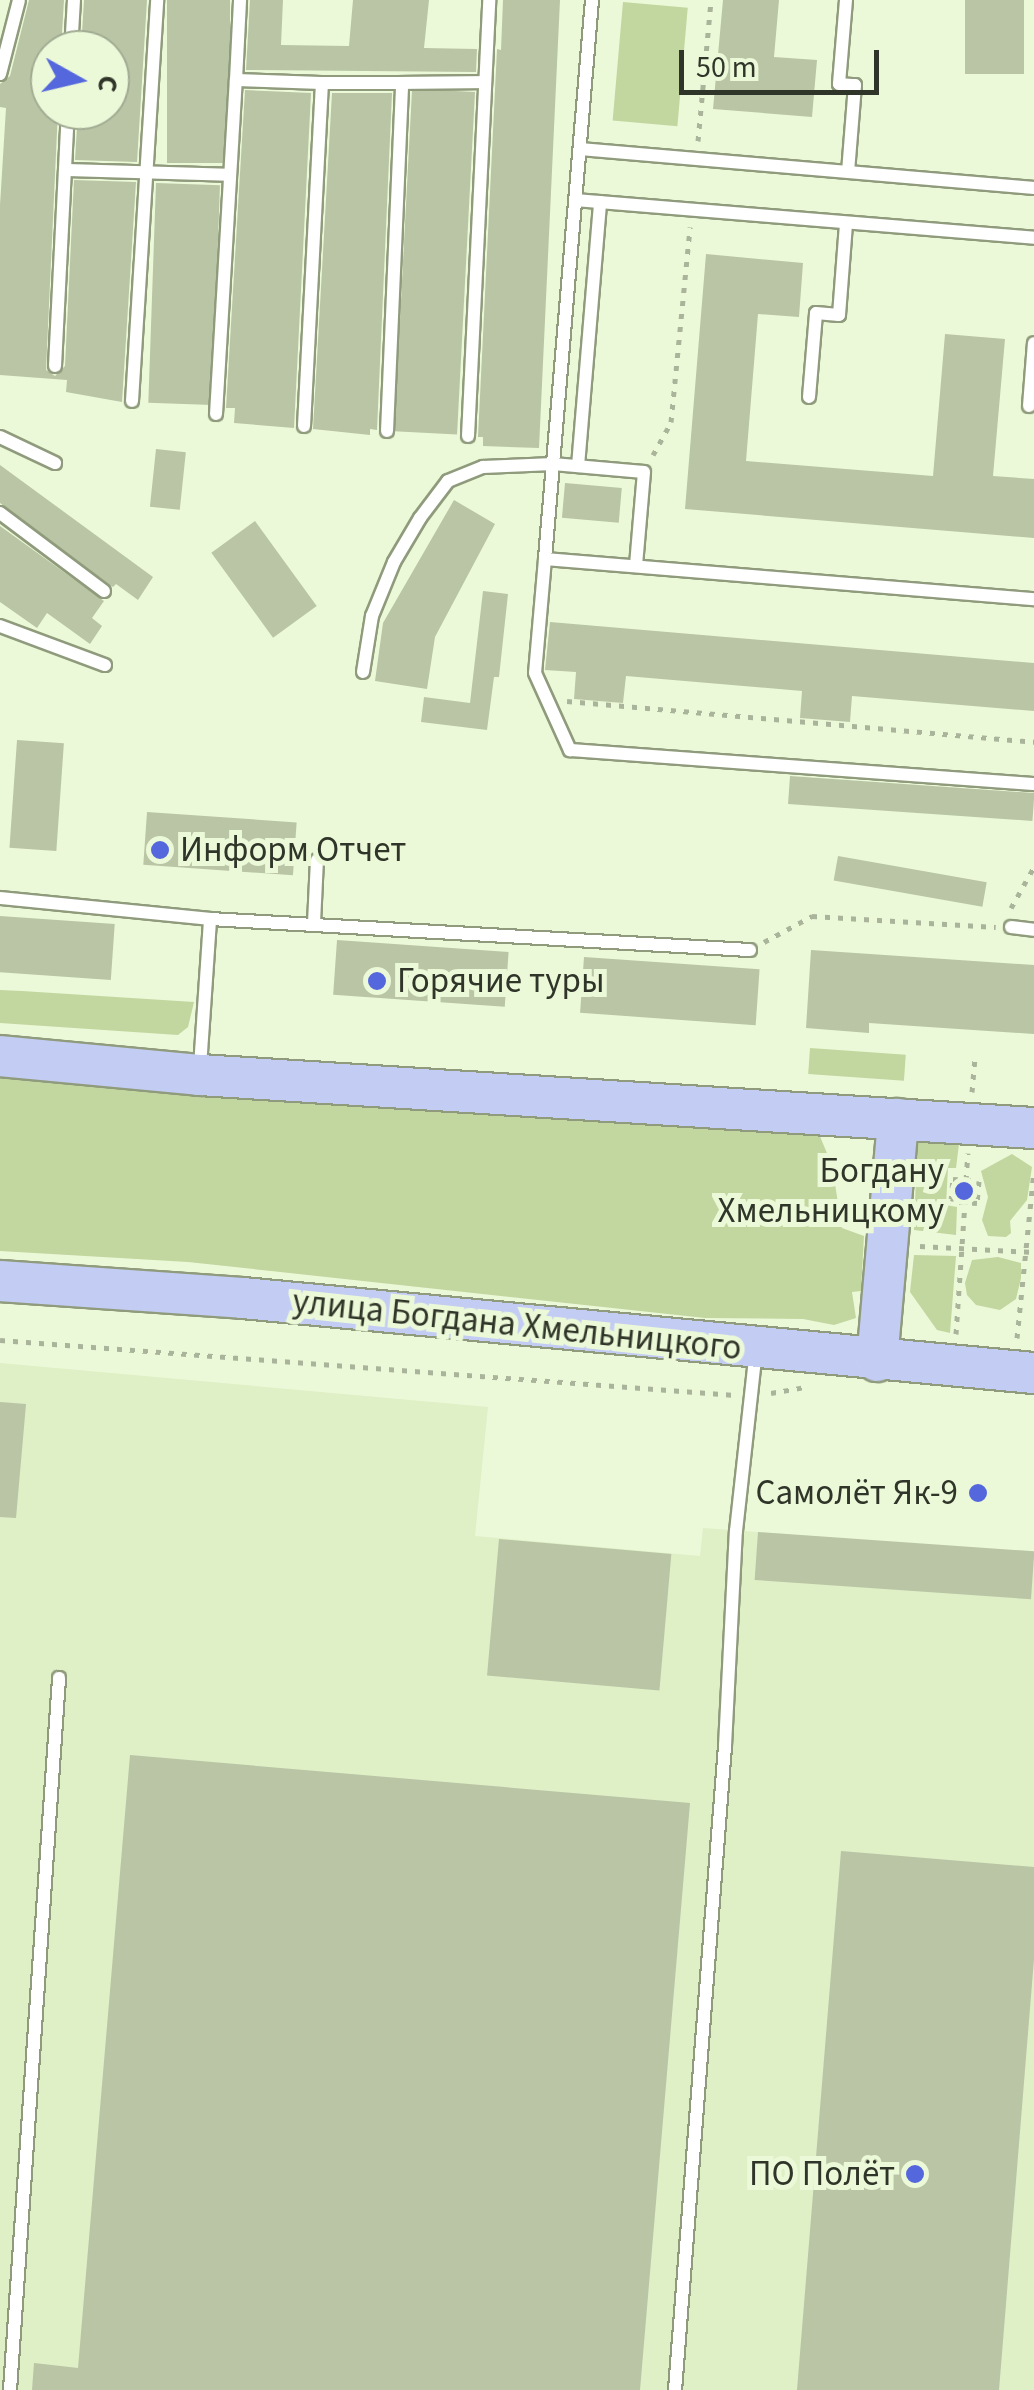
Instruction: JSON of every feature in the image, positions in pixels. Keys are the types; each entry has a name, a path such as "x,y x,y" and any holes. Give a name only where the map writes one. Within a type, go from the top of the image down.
{"main road":[{"path":"0,1056 200,1075 1034,1128"},
{"path":"877,1361 898,1119"},
{"name":"улица Богдана Хмельницкого","path":"0,1281 243,1298 1023,1372"}],"lane":[{"path":"0,74 19,0"},
{"path":"72,30 74,0"},
{"path":"132,401 157,0"},
{"path":"216,414 240,0"},
{"path":"468,436 488,0"},
{"path":"592,0 535,672 570,750 1034,784"},
{"path":"846,0 839,84 855,85 848,172"},
{"path":"236,80 485,82"},
{"path":"304,426 322,83"},
{"path":"387,431 402,83"},
{"path":"55,366 67,130"},
{"path":"580,149 1034,188"},
{"path":"65,170 230,175"},
{"path":"575,200 1034,238"},
{"path":"578,466 600,202"},
{"path":"808,397 816,314 838,316 846,222"},
{"path":"1029,406 1034,342"},
{"path":"0,437 55,463"},
{"path":"363,672 372,616 394,562 448,482 483,467 553,464 644,472 636,566"},
{"path":"0,513 104,592"},
{"path":"545,558 1034,600"},
{"path":"0,626 106,665"},
{"path":"314,924 318,860"},
{"path":"0,898 210,919 750,950"},
{"path":"200,1075 210,919"},
{"path":"1011,928 1034,930"},
{"path":"675,2390 725,1746 736,1531 756,1349"},
{"path":"10,2390 59,1678"}],"path":[{"path":"696,159 711,0"},
{"path":"644,472 671,422 691,210"},
{"path":"535,672 570,703 1034,742"},
{"path":"750,950 812,916 1011,928 1008,912 1034,867"},
{"path":"1023,1372 1034,1172"},
{"path":"953,1179 979,1181 977,1203 965,1202 951,1201 953,1179"},
{"path":"955,1343 965,1202"},
{"path":"887,1245 1030,1252"},
{"path":"0,1340 751,1396 806,1386"}],"shaded area":[{"path":"623,2 688,8 677,126 613,121"},
{"path":"0,990 194,1002 188,1027 178,1035 0,1023"},
{"path":"810,1048 906,1055 904,1081 808,1074"},
{"path":"0,1073 816,1127 832,1165 842,1228 864,1236 861,1291 852,1292 856,1318 834,1325 803,1319 705,1318 188,1262 0,1251"},
{"path":"922,1132 960,1136 956,1168 948,1168 946,1205 957,1207 956,1235 914,1230 917,1148"},
{"path":"1012,1154 1032,1167 1027,1200 1010,1221 1011,1233 1006,1237 988,1236 982,1220 988,1197 981,1171"},
{"path":"914,1255 956,1256 950,1333 937,1330 910,1292"},
{"path":"998,1257 1021,1263 1016,1299 1000,1310 976,1305 967,1295 965,1283 972,1260"},
{"path":"0,1363 488,1407 475,1536 700,1556 703,1528 1034,1553 1034,2390 0,2390"}],"building":[{"path":"29,0 64,0 62,30 30,30 30,130 57,130 46,370 55,376 65,366 74,180 136,182 122,402 66,392 67,380 0,375 0,205 6,108 0,107 0,84 10,76"},
{"path":"84,0 147,0 137,162 75,160 77,130 130,130 130,30 82,30"},
{"path":"167,0 230,0 230,163 167,163"},
{"path":"250,0 283,0 281,45 349,46 353,0 429,0 424,48 477,49 476,72 246,70"},
{"path":"503,0 560,0 539,448 483,446 483,437 478,437 497,49 501,50"},
{"path":"723,0 779,0 774,57 817,60 812,117 713,109"},
{"path":"965,0 1024,0 1024,74 965,74"},
{"path":"412,89 475,92 457,435 394,431"},
{"path":"245,90 311,93 294,428 234,423 235,408 226,408"},
{"path":"332,93 392,93 377,430 370,429 370,435 313,429"},
{"path":"156,183 220,185 212,405 148,403"},
{"path":"706,254 803,263 799,317 758,314 746,461 933,476 945,334 1005,339 993,476 1034,479 1034,538 685,509"},
{"path":"156,449 186,452 180,510 150,507"},
{"path":"0,465 153,577 138,600 116,584 113,587 0,503"},
{"path":"565,483 622,488 619,523 562,518"},
{"path":"454,500 495,524 435,637 427,689 375,681 383,623"},
{"path":"255,521 317,606 273,638 211,553"},
{"path":"0,526 104,601 92,618 102,626 90,644 47,613 37,628 0,602"},
{"path":"483,591 508,594 499,677 494,677 487,730 421,722 424,697 470,703"},
{"path":"550,622 1034,663 1034,711 852,696 850,722 800,718 802,691 626,676 623,703 574,699 576,672 545,670"},
{"path":"17,740 64,743 56,851 9,848"},
{"path":"790,776 1034,793 1032,821 788,804"},
{"path":"147,812 297,822 293,875 143,865"},
{"path":"838,856 987,882 982,907 834,881"},
{"path":"0,916 115,924 111,980 0,972"},
{"path":"337,940 509,952 505,1007 333,995"},
{"path":"811,950 1034,965 1034,1034 869,1023 869,1033 806,1028"},
{"path":"584,957 760,969 756,1025 580,1013"},
{"path":"0,1402 26,1404 16,1518 0,1517"},
{"path":"758,1532 1034,1551 1031,1599 755,1580"},
{"path":"499,1539 671,1554 659,1691 487,1675"},
{"path":"130,1755 690,1803 640,2390 32,2390 34,2363 78,2368"},
{"name":"ПО Полёт","path":"841,1851 1034,1867 1034,1959 999,2390 797,2390"}],"place":[{"name":"Информ Отчет","path":"160,850"},
{"name":"Горячие туры","path":"377,981"},
{"name":"Богдану Хмельницкому","path":"964,1191"},
{"name":"Самолёт Як-9","path":"978,1493"},
{"name":"ПО Полёт","path":"915,2174"}]}
